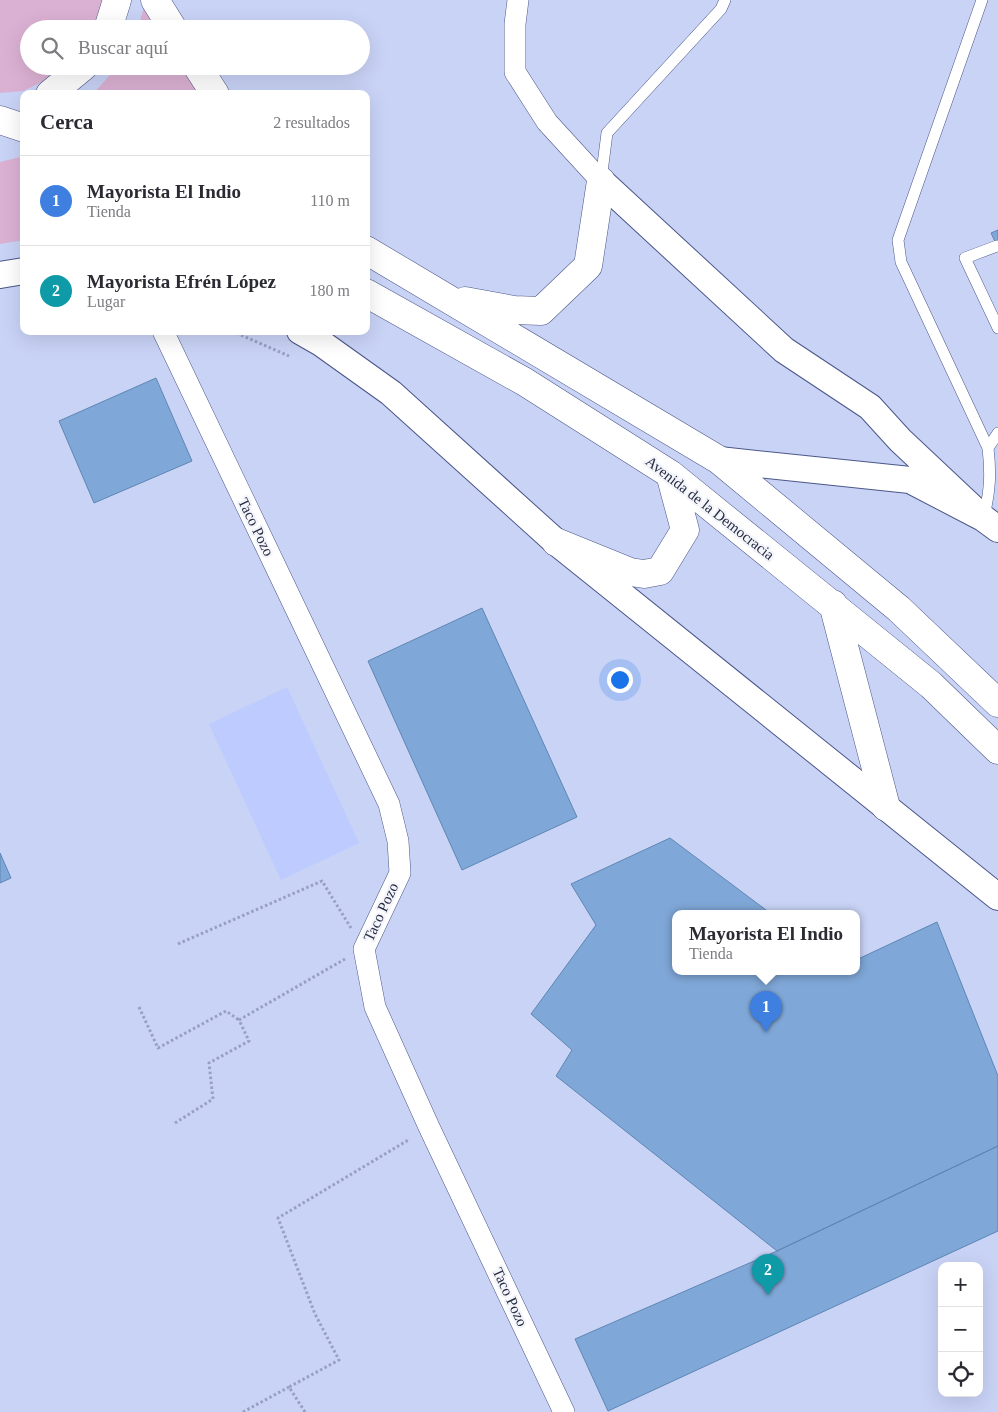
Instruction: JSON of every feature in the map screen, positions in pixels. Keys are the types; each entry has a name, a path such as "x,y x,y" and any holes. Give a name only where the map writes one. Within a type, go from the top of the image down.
{"highway":[{"path":"111,20 117,0"},
{"path":"155,0 167,20"},
{"path":"55,90 73,75"},
{"path":"203,75 212,90"},
{"path":"0,111 20,106"},
{"path":"0,120 20,127"},
{"path":"446,298 514,310 541,311 588,266 601,181"},
{"path":"370,252 719,460 899,609 998,703"},
{"name":"Avenida de la Democracia","path":"370,295 525,382 670,474 931,685 998,750"},
{"path":"556,542 630,572 644,574 660,571 685,530 670,474"},
{"path":"833,604 886,807"}],"street":[{"path":"518,0 515,72 547,122 601,181 784,350 870,407 900,440 991,524"},
{"path":"0,276 20,272"},
{"name":"Taco Pozo","path":"164,335 389,804 398,841 400,873 364,948 375,1007 429,1127 564,1412"},
{"path":"307,335 391,393 556,542 998,897"},
{"path":"719,460 910,480 991,524"}],"lane":[{"path":"601,181 608,133 721,9 725,0"},
{"path":"982,0 898,240 901,262 988,448 991,524"},
{"path":"997,246 965,258 998,328"},
{"path":"988,448 998,434"}],"path":[{"path":"178,944 322,881 364,948 239,1020"},
{"path":"139,1007 158,1048 226,1011 239,1020 249,1041 209,1063 212,1100 175,1123"},
{"path":"243,1412 339,1360 315,1314 278,1218 429,1127"},
{"path":"289,1387 305,1412"}],"shaded area":[{"path":"0,0 104,0 96,20 20,20 20,75 52,75 25,90 0,93"},
{"path":"144,6 156,20 140,20"},
{"path":"110,75 192,75 201,90 97,90"},
{"path":"20,157 20,241 0,244 0,162"},
{"path":"287,687 359,843 281,880 209,724"}],"building":[{"path":"998,230 998,248 991,233"},
{"path":"156,378 192,461 94,503 59,421"},
{"path":"482,608 577,817 462,870 368,661"},
{"path":"670,838 766,910 672,910 672,975 860,975 860,958 937,922 998,1076 998,1146 777,1251 556,1076 572,1050 531,1014 596,925 571,884"},
{"path":"0,853 11,878 0,883"},
{"path":"998,1146 998,1231 608,1411 575,1339 777,1251"}],"place":[{"name":"Mayorista El Indio","path":"766,1032"},
{"name":"Mayorista Efrén López","path":"768,1295"}]}
